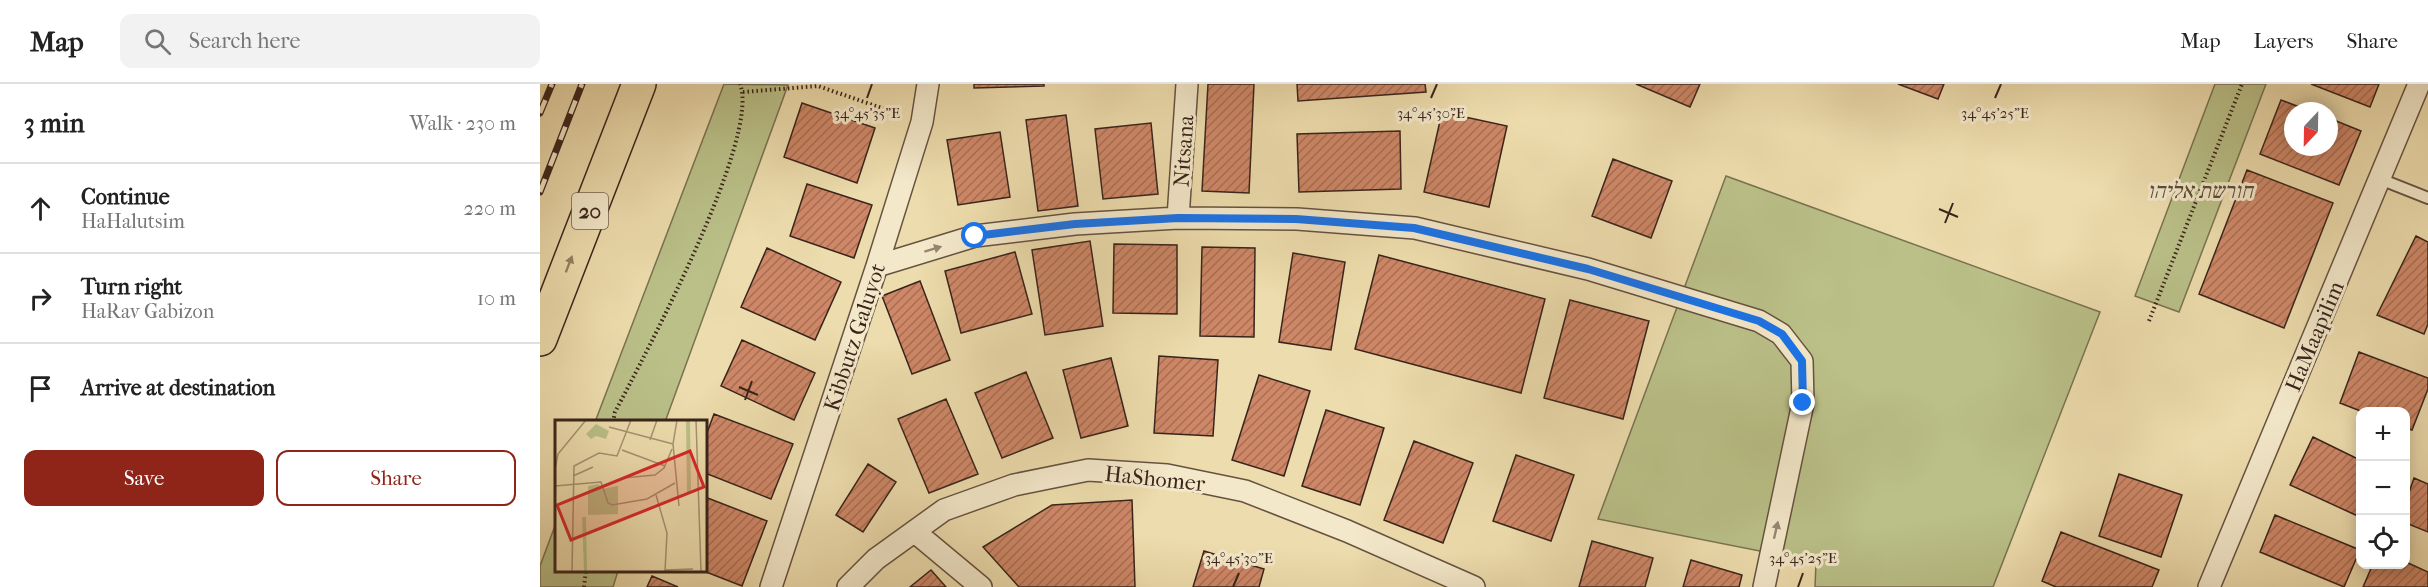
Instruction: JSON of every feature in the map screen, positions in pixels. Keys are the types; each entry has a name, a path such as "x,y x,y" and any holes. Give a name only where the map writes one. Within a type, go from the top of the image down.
{"highway":[{"name":"20","path":"540,339 639,84"}],"street":[{"name":"Kibbutz Galuyot","path":"771,587 922,122 928,84"},
{"name":"Nitsana","path":"1178,218 1187,84"},
{"name":"HaMaapilim","path":"2210,587 2419,84"},
{"path":"877,266 975,236 1075,224 1178,218 1296,219 1414,228 1588,269 1759,321 1782,334 1802,361 1803,403 1764,587"},
{"name":"HaShomer","path":"848,587 876,560 944,510 1014,485 1088,471 1167,475 1245,491 1347,531 1474,587"},
{"path":"915,532 981,587"}],"lane":[{"path":"2380,179 2428,198"}],"path":[{"path":"613,420 615,412 691,262 723,179 741,123 743,92 740,84"},
{"path":"2149,321 2242,84"},
{"path":"743,92 818,86 922,122"},
{"path":"584,587 586,572"}],"green space":[{"path":"724,84 788,85 666,420 596,420"},
{"name":"חורשת אליהו","path":"2215,84 2266,84 2179,312 2135,296"},
{"path":"1726,176 2100,312 1993,587 1815,587 1816,562 1598,519"},
{"path":"555,526 555,572 618,572 613,587 540,587 540,566"}],"building":[{"path":"974,84 1044,84 1044,86 974,88"},
{"path":"1208,84 1254,84 1249,193 1202,191"},
{"path":"1297,84 1425,84 1426,92 1298,101"},
{"path":"1636,84 1700,84 1690,107"},
{"path":"1898,84 1944,84 1938,99"},
{"path":"2311,84 2379,84 2370,107"},
{"path":"2281,100 2286,102 2284,102 2284,156 2338,156 2338,122 2361,131 2339,185 2260,154"},
{"path":"802,103 875,128 857,183 784,157"},
{"path":"1442,112 1507,126 1489,207 1424,192"},
{"path":"1066,115 1078,206 1038,211 1026,120"},
{"path":"1151,123 1158,194 1103,199 1095,129"},
{"path":"1400,131 1401,189 1299,192 1297,134"},
{"path":"1000,132 1010,197 958,205 947,140"},
{"path":"1613,159 1672,181 1651,238 1592,216"},
{"path":"2247,170 2333,203 2284,328 2199,294"},
{"path":"807,184 872,205 854,258 790,236"},
{"path":"2416,236 2428,242 2428,324 2424,334 2377,315"},
{"path":"1090,241 1103,326 1045,335 1032,250"},
{"path":"1114,244 1177,245 1177,314 1113,313"},
{"path":"1202,247 1255,248 1254,337 1200,336"},
{"path":"767,248 841,282 815,340 741,307"},
{"path":"1015,252 1032,314 961,333 945,271"},
{"path":"1293,253 1345,262 1331,350 1279,342"},
{"path":"1379,255 1545,299 1521,393 1355,349"},
{"path":"920,281 950,360 912,374 882,296"},
{"path":"1570,300 1649,321 1623,419 1544,398"},
{"path":"742,340 815,373 794,420 721,386"},
{"path":"2359,352 2428,378 2428,389 2412,430 2410,429 2410,407 2356,407 2356,409 2340,403"},
{"path":"1159,356 1218,360 1213,436 1154,433"},
{"path":"1111,358 1128,426 1081,438 1063,370"},
{"path":"1026,372 1053,438 1002,458 975,393"},
{"path":"1259,375 1310,391 1284,476 1232,460"},
{"path":"946,399 978,474 929,493 898,419"},
{"path":"1326,410 1384,428 1360,505 1302,486"},
{"path":"714,414 793,444 771,499 706,473 706,435"},
{"path":"2313,437 2356,458 2356,515 2290,485"},
{"path":"1414,441 1473,463 1443,543 1384,520"},
{"path":"1516,455 1574,475 1551,541 1493,521"},
{"path":"868,464 896,482 863,532 836,515"},
{"path":"2119,474 2182,495 2161,557 2099,536"},
{"path":"2414,478 2428,484 2428,532 2410,525 2410,490"},
{"path":"706,497 767,521 742,586 706,572"},
{"path":"1132,500 1135,587 1019,587 983,547 1052,505"},
{"path":"2275,515 2356,548 2356,559 2344,587 2260,552"},
{"path":"2061,532 2159,570 2152,587 2056,587 2042,581"},
{"path":"1592,541 1653,558 1645,587 1579,587"},
{"path":"1204,551 1264,569 1259,587 1193,587"},
{"path":"1691,560 1742,575 1739,587 1683,587"},
{"path":"2410,564 2428,572 2428,587 2363,587 2371,569 2410,569"},
{"path":"931,570 946,587 910,587"},
{"path":"652,576 678,587 647,587"}],"railway":[{"path":"540,113 552,84"},
{"path":"540,192 582,84"}],"route":[{"path":"975,236 1075,224 1178,218 1296,219 1414,228 1588,269 1759,321 1782,334 1802,361 1803,403"}]}
